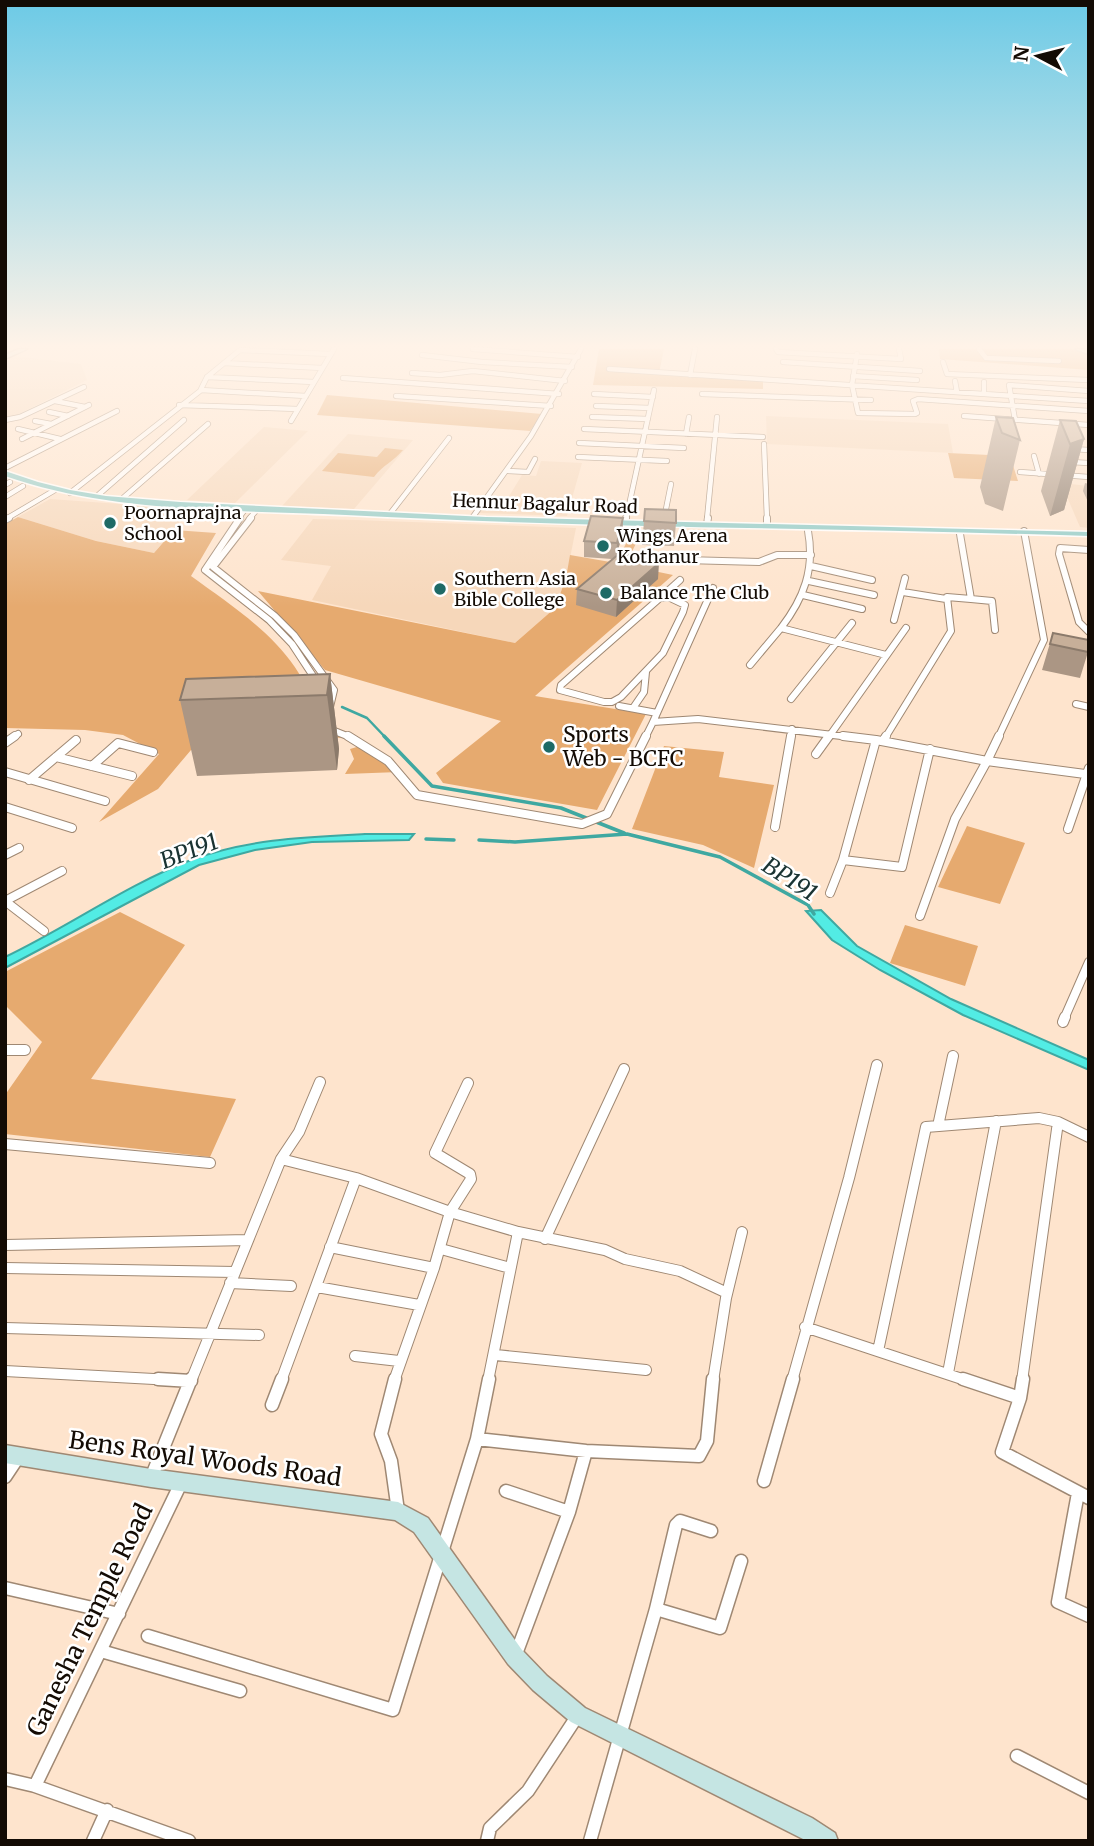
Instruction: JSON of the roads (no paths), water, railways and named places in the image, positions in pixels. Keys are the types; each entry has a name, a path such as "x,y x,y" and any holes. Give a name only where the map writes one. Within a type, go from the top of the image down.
{"main road":[{"name":"Hennur Bagalur Road","path":"5,471 52,492 129,500 447,519 767,525 1086,536"},
{"name":"Hennur Bagalur Road","path":"7,482 52,492 255,512 808,531 1025,534"}],"street":[{"path":"22,439 29,435"},
{"path":"43,435 60,439"},
{"path":"5,471 68,435"},
{"path":"70,493 142,435"},
{"path":"97,496 167,435"},
{"path":"129,500 196,435"},
{"path":"472,518 532,435"},
{"path":"625,522 644,435"},
{"path":"707,524 715,435"},
{"path":"719,435 763,437"},
{"path":"389,515 449,438"},
{"path":"579,443 684,448"},
{"path":"764,444 767,525"},
{"path":"1074,476 1065,448 1089,450"},
{"path":"1034,456 1040,474"},
{"path":"578,457 667,461"},
{"path":"508,471 528,472 536,459"},
{"path":"1070,462 1089,463"},
{"path":"1020,472 1089,477"},
{"path":"664,523 671,484"},
{"path":"5,496 23,486"},
{"path":"5,520 52,492"},
{"path":"244,511 226,540 204,566 219,582 269,620 292,644 324,692"},
{"path":"255,512 213,564 215,570 275,616 294,635 334,690 331,710 322,718 326,727 377,749 417,795 582,824 607,814 653,722 713,588"},
{"path":"750,666 798,608 809,581 811,566 808,531"},
{"path":"960,534 971,598"},
{"path":"920,916 954,819 988,761 1044,640 1025,534"},
{"path":"1086,536 1086,550 1060,548 1059,554 1079,622 1089,632"},
{"path":"648,559 758,562 777,555 811,555"},
{"path":"811,566 872,580"},
{"path":"894,620 905,578"},
{"path":"219,582 229,579"},
{"path":"660,598 668,597 685,605 663,653 621,698 612,702 560,690 561,685 680,580"},
{"path":"809,581 874,595"},
{"path":"902,592 947,599 951,596 992,601 995,630"},
{"path":"803,595 862,609"},
{"path":"830,893 843,860 880,740 951,631 947,599"},
{"path":"791,699 852,623"},
{"path":"781,628 886,655"},
{"path":"816,754 906,628"},
{"path":"663,653 682,657"},
{"path":"633,708 648,681 646,672"},
{"path":"1076,704 1089,707"},
{"path":"619,706 657,713"},
{"path":"653,722 698,719 792,729 880,740 988,761 1087,771 1068,829"},
{"path":"775,827 792,729"},
{"path":"5,743 18,734"},
{"path":"29,780 76,740"},
{"path":"92,766 118,743 153,752"},
{"path":"843,860 902,867 930,749"},
{"path":"56,757 132,776"},
{"path":"5,772 106,801"},
{"path":"5,807 72,828"},
{"path":"5,855 19,848"},
{"path":"44,931 5,901 62,871"},
{"path":"1063,1022 1089,962"},
{"path":"5,1050 26,1050"},
{"path":"938,1126 953,1056"},
{"path":"764,1481 805,1327 849,1178 877,1065"},
{"path":"544,1239 625,1069"},
{"path":"151,1478 281,1159 299,1132 320,1082"},
{"path":"468,1083 435,1153 470,1174 471,1179 450,1212 441,1249 398,1361 381,1434 391,1461 398,1511 421,1525 515,1657 540,1683 578,1715 804,1826 827,1841"},
{"path":"878,1351 926,1127 1039,1118 1058,1122 1089,1137"},
{"path":"948,1373 996,1121"},
{"path":"1058,1122 1020,1398 1002,1452 1083,1495 1058,1602 1089,1616"},
{"path":"5,1144 210,1163"},
{"path":"281,1159 356,1178 450,1212 518,1232 605,1251 617,1258 690,1275 713,1289 725,1292"},
{"path":"272,1405 356,1178"},
{"path":"148,1636 393,1710 477,1439 496,1355 518,1232"},
{"path":"477,1439 586,1451 698,1456 703,1453 707,1444 712,1377 725,1292 742,1232"},
{"path":"5,1245 248,1240"},
{"path":"330,1247 434,1268"},
{"path":"441,1249 510,1268"},
{"path":"5,1268 233,1278 290,1286"},
{"path":"317,1287 419,1305"},
{"path":"805,1327 1020,1398"},
{"path":"5,1328 259,1335"},
{"path":"496,1355 646,1370"},
{"path":"355,1356 398,1361"},
{"path":"5,1371 191,1381"},
{"path":"515,1657 569,1512 586,1451"},
{"path":"5,1477 12,1455"},
{"name":"Bens Royal Woods Road","path":"12,1455 151,1478 398,1511"},
{"name":"Ganesha Temple Road","path":"36,1786 182,1481"},
{"path":"506,1491 569,1512"},
{"path":"590,1841 618,1734 656,1609 677,1523 711,1531"},
{"path":"656,1609 720,1628 741,1561"},
{"path":"5,1588 118,1614"},
{"path":"101,1651 240,1691"},
{"path":"487,1841 490,1828 528,1791 578,1715"},
{"path":"1017,1756 1089,1793"},
{"path":"5,1779 36,1786 107,1810 188,1841"},
{"path":"93,1841 107,1810"}],"water":[{"path":"365,834 414,834 409,840 312,842 255,850 199,865 5,968 5,957 143,881 191,860 255,843"},
{"path":"821,910 857,946 951,999 1089,1060 1089,1070 963,1015 880,970 832,940 806,911"}],"waterway":[{"path":"342,707 367,718 386,738"},
{"path":"384,736 432,786 561,808 624,833"},
{"name":"BP191","path":"479,840 515,842 627,834 720,857 808,905 814,914"},
{"path":"426,839 454,840"}],"place":[{"name":"Poornaprajna School","path":"110,523"},
{"name":"Wings Arena Kothanur","path":"603,546"},
{"name":"Southern Asia Bible College","path":"440,589"},
{"name":"Balance The Club","path":"606,593"},
{"name":"Sports Web - BCFC","path":"549,747"}]}
